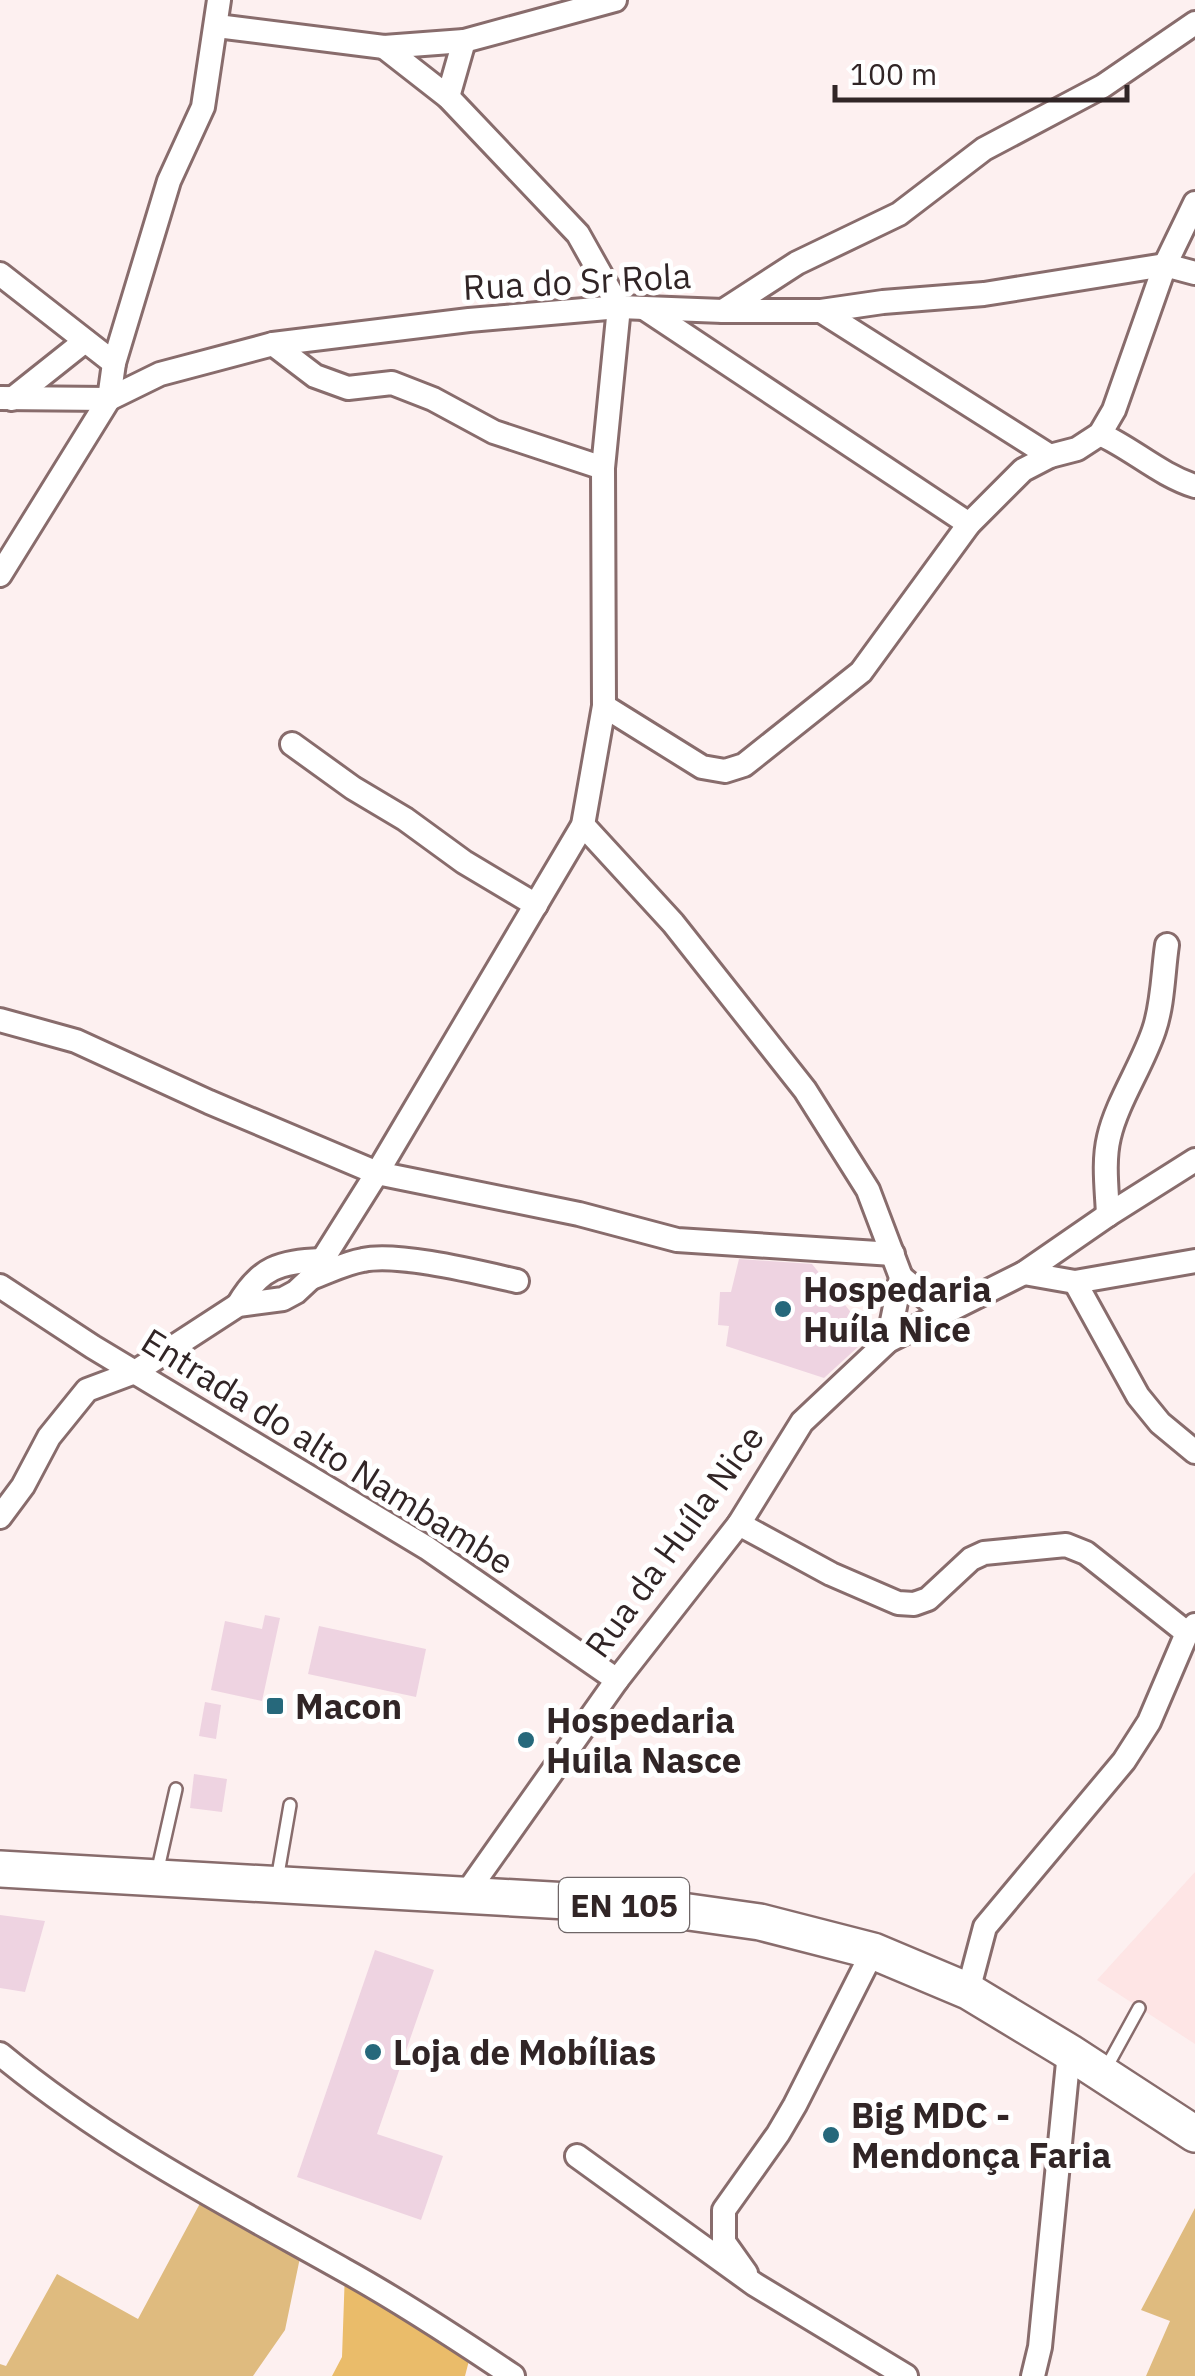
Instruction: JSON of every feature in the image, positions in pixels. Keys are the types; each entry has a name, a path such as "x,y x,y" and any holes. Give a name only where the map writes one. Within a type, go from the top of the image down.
{"main road":[{"name":"EN 105","path":"0,1869 656,1908 760,1922 873,1950 968,1991 1195,2133"}],"street":[{"path":"0,575 110,398 114,363 169,181 203,106 219,0"},
{"path":"216,26 384,46 464,41 615,0"},
{"path":"723,311 797,263 899,214 984,149 1103,86 1195,22"},
{"path":"448,97 464,41"},
{"path":"0,1517 23,1486 49,1437 87,1390 135,1372 238,1305 283,1299 296,1292 316,1269 583,825 604,706 603,468 619,307 578,234 448,97 384,46"},
{"path":"604,706 702,767 725,772 744,765 861,672 969,524 1022,470 1050,456 1077,450 1100,434 1114,410 1165,265 1195,203"},
{"path":"1165,265 1195,273"},
{"name":"Rua do Sr Rola","path":"6,399 110,398 160,374 272,344 469,320 619,307 821,311 984,294 1165,265"},
{"path":"0,274 114,363"},
{"path":"644,308 969,524"},
{"path":"821,311 1050,456"},
{"path":"6,399 85,340"},
{"path":"272,344 315,376 348,388 392,384 494,432 603,468"},
{"path":"1100,434 1178,481 1195,486"},
{"path":"292,744 464,862 536,905"},
{"path":"583,825 673,922 805,1090 868,1190 897,1266 943,1312"},
{"path":"1108,1215 1108,1140 1156,1025 1167,945"},
{"path":"0,1020 76,1041 377,1173 579,1214 677,1240 897,1266"},
{"name":"Rua da Huíla Nice","path":"465,1895 617,1680 738,1524 802,1422 888,1341 1024,1273 1195,1160"},
{"path":"238,1305 260,1275 303,1260 316,1269 383,1258 517,1282"},
{"path":"1024,1273 1075,1282 1195,1261"},
{"path":"888,1341 897,1266"},
{"path":"1075,1282 1138,1396 1160,1423 1195,1452"},
{"name":"Entrada do alto Nambambe","path":"0,1286 93,1347 427,1548 617,1680"},
{"path":"87,1390 93,1347"},
{"path":"738,1524 831,1574 898,1603 914,1604 928,1599 984,1553 1066,1545 1086,1553 1191,1629 1149,1722 1124,1761 985,1927 968,1991"},
{"path":"754,2284 724,2242 724,2210 795,2105 873,1950"},
{"path":"1033,2376 1040,2347 1069,2052"},
{"path":"0,2054 46,2092 116,2140 235,2212 346,2271 513,2376"},
{"path":"577,2156 754,2284 906,2376"}],"lane":[{"path":"156,1878 176,1789"},
{"path":"276,1884 290,1805"},
{"path":"1103,2074 1139,2008"}],"shaded area":[{"path":"1195,1872 1195,2044 1097,1980"},
{"path":"205,2194 302,2248 285,2330 253,2376 0,2376 0,2364 6,2366 57,2274 138,2319"},
{"path":"1195,2208 1195,2376 1146,2376 1170,2321 1141,2310"},
{"path":"345,2271 472,2349 465,2376 332,2376 342,2357"}],"building":[{"name":"Hospedaria Huíla Nice","path":"739,1259 812,1264 870,1336 824,1378 726,1346 729,1326 718,1325 720,1292 731,1292"},
{"path":"265,1615 280,1618 262,1701 211,1690 225,1621 262,1629"},
{"path":"319,1626 426,1649 416,1697 308,1674"},
{"path":"205,1702 221,1705 216,1739 199,1736"},
{"path":"194,1774 227,1779 222,1812 190,1808"},
{"path":"0,1915 45,1921 25,1992 0,1988"},
{"name":"Loja de Mobílias","path":"375,1950 434,1970 377,2134 443,2156 421,2220 297,2177"}],"place":[{"name":"Hospedaria Huíla Nice","path":"783,1309"},
{"name":"Macon","path":"275,1706"},
{"name":"Hospedaria Huila Nasce","path":"526,1740"},
{"name":"Loja de Mobílias","path":"373,2052"},
{"name":"Big MDC - Mendonça Faria","path":"831,2135"}]}
